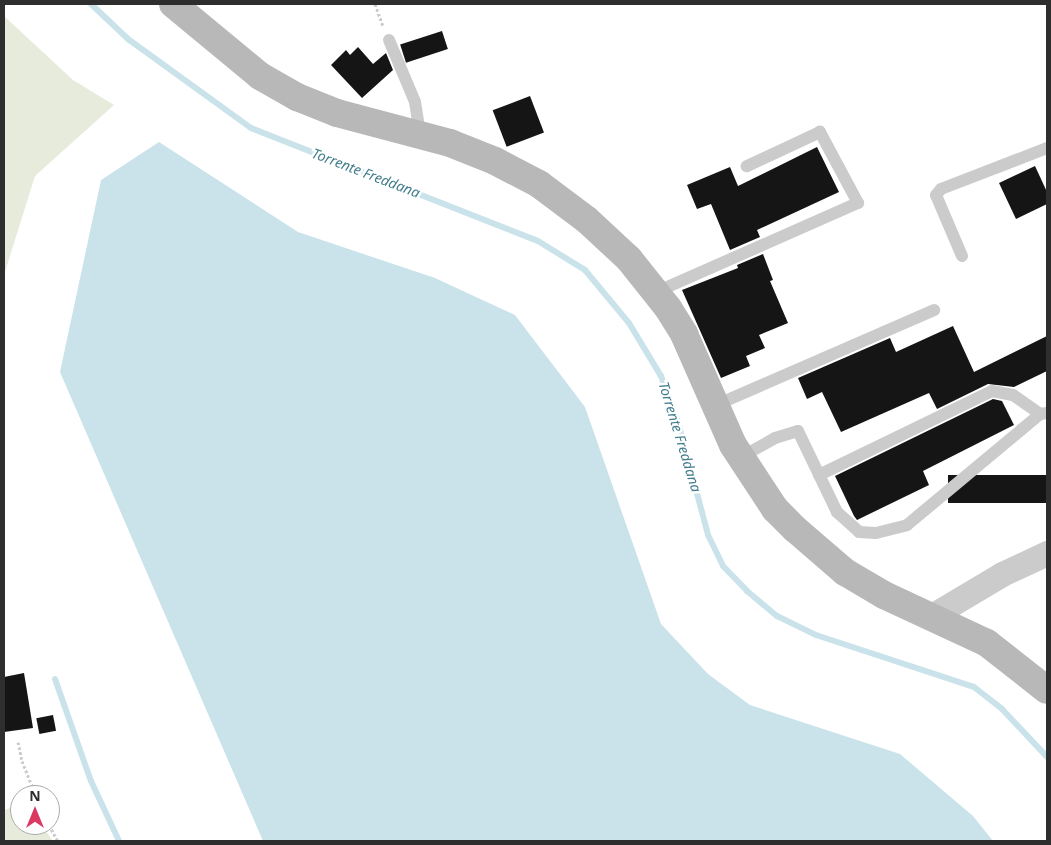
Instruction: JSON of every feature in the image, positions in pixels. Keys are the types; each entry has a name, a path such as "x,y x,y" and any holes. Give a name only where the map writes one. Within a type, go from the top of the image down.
{"main road":[{"path":"173,4 260,76 297,97 337,113 420,135 495,161 539,184 609,239 656,292 684,334 741,457 775,509 819,552 884,595 987,644 1047,690"}],"street":[{"path":"930,617 1002,574 1047,553"}],"lane":[{"path":"389,40 415,102 420,135"},
{"path":"656,292 858,204 820,132 747,166"},
{"path":"962,256 936,195 941,189 1047,148"},
{"path":"716,404 934,310"},
{"path":"741,457 775,438 798,431 819,475 837,512 859,532 892,530 907,524 1044,413 1012,395 992,391 819,475"}],"path":[{"path":"375,4 389,40"},
{"path":"18,742 22,761 32,785"}],"shaded area":[{"path":"4,16 73,80 114,105 35,176 4,275"},
{"path":"10,808 10,835 48,835 53,841 4,841 4,810"}],"water":[{"path":"159,142 298,232 435,278 515,315 585,407 661,624 708,674 750,705 900,754 973,816 993,841 263,841 60,372 101,180"}],"building":[{"path":"442,31 448,49 406,63 400,45"},
{"path":"358,47 373,64 386,53 393,70 362,98 331,65 346,50 350,55"},
{"path":"530,96 544,132 507,147 493,110"},
{"path":"817,147 839,192 757,230 760,237 730,250 711,204 697,209 687,185 730,167 738,186"},
{"path":"1035,166 1047,192 1047,204 1016,219 999,183"},
{"path":"763,254 773,280 770,281 788,323 759,335 765,348 746,356 750,366 721,378 682,290 738,268 737,265"},
{"path":"953,326 974,372 1047,336 1047,371 1014,387 988,384 937,409 929,393 841,432 822,392 807,399 798,378 890,338 896,352"},
{"path":"993,399 1002,401 1014,425 923,471 929,485 857,520 835,476"},
{"path":"948,475 1047,475 1047,503 948,503"},
{"path":"24,673 33,728 4,732 4,677"},
{"path":"53,715 56,731 39,734 36,718"}],"waterway":[{"name":"Torrente Freddana","path":"91,4 128,39 251,128 538,241 585,270 629,323 661,376 678,422 708,535 723,566 747,591 777,616 816,635 974,687 1002,709 1047,757"},
{"path":"55,679 91,781 119,841"}]}
